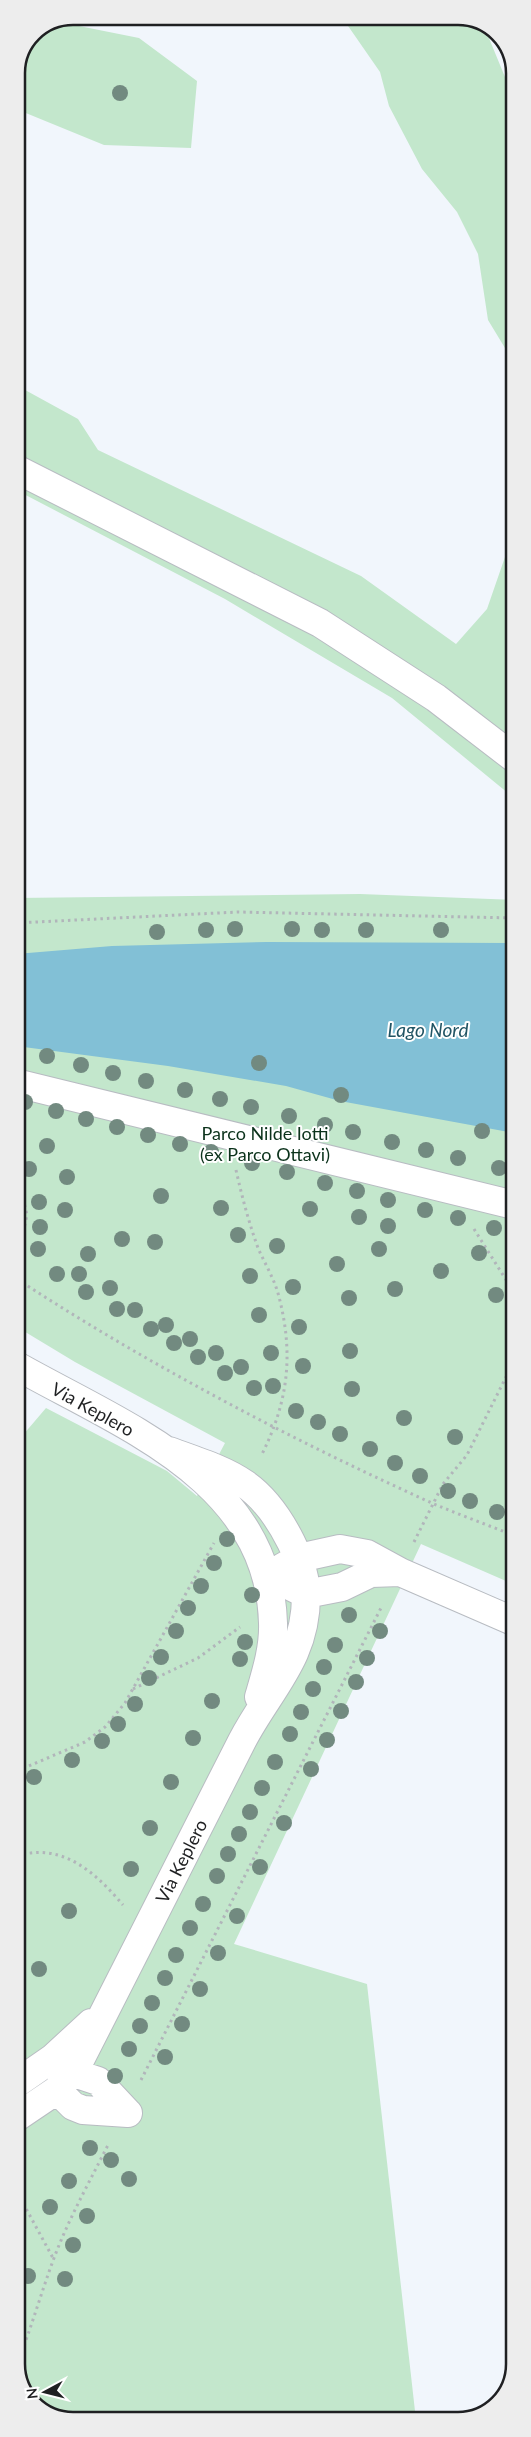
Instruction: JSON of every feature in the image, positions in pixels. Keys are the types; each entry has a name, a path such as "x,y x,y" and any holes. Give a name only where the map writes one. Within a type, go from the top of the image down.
{"street":[{"path":"25,475 320,623 436,698 506,752"},
{"path":"25,1085 506,1203"},
{"name":"Via Keplero","path":"25,1371 169,1451"},
{"path":"169,1451 226,1472 257,1491 279,1518 299,1558 306,1594 303,1632 293,1656 250,1725"},
{"path":"169,1451 204,1478 232,1510 255,1543 268,1575 274,1624 270,1660 250,1725"},
{"path":"268,1575 299,1558 340,1549 367,1554 400,1572 506,1618"},
{"path":"268,1575 306,1594 342,1587 371,1573 400,1572"},
{"name":"Via Keplero","path":"25,2111 64,2081 80,2060 250,1725"},
{"name":"Via Keplero","path":"25,2077 53,2058 86,2030 112,1996"}],"path":[{"path":"25,923 238,912 506,918"},
{"path":"448,1189 506,1281"},
{"path":"25,1207 27,1215 25,1224"},
{"path":"25,1285 60,1307 292,1436 432,1503 506,1533"},
{"path":"138,2086 400,1572 432,1503 443,1484 467,1455 506,1379"},
{"path":"133,1689 198,1658 272,1607"},
{"path":"25,1855 46,1852 68,1858 108,1888 144,1933"},
{"path":"25,2337 70,2220 111,2138"},
{"path":"25,2206 54,2258"}],"green space":[{"path":"74,25 139,38 197,81 191,148 104,145 25,113 26,64 33,46 46,33 64,26"},
{"path":"347,25 461,25 476,29 488,35 506,80 506,350 488,320 478,254 457,212 422,169 389,106 380,72"},
{"path":"25,390 78,419 98,450 361,576 456,644 487,609 506,554 506,791 392,698 225,599 25,495"},
{"name":"Parco Nilde Iotti (ex Parco Ottavi)","path":"360,894 506,900 506,1581 421,1544 234,1944 367,1984 415,2412 70,2412 49,2406 41,2400 31,2388 25,2370 25,1433 46,1408 167,1471 197,1496 225,1443 75,1362 25,1332 25,898"}],"water":[{"name":"Lago Nord","path":"267,942 506,943 506,1132 340,1101 286,1086 168,1066 25,1047 25,953 112,946"}]}
